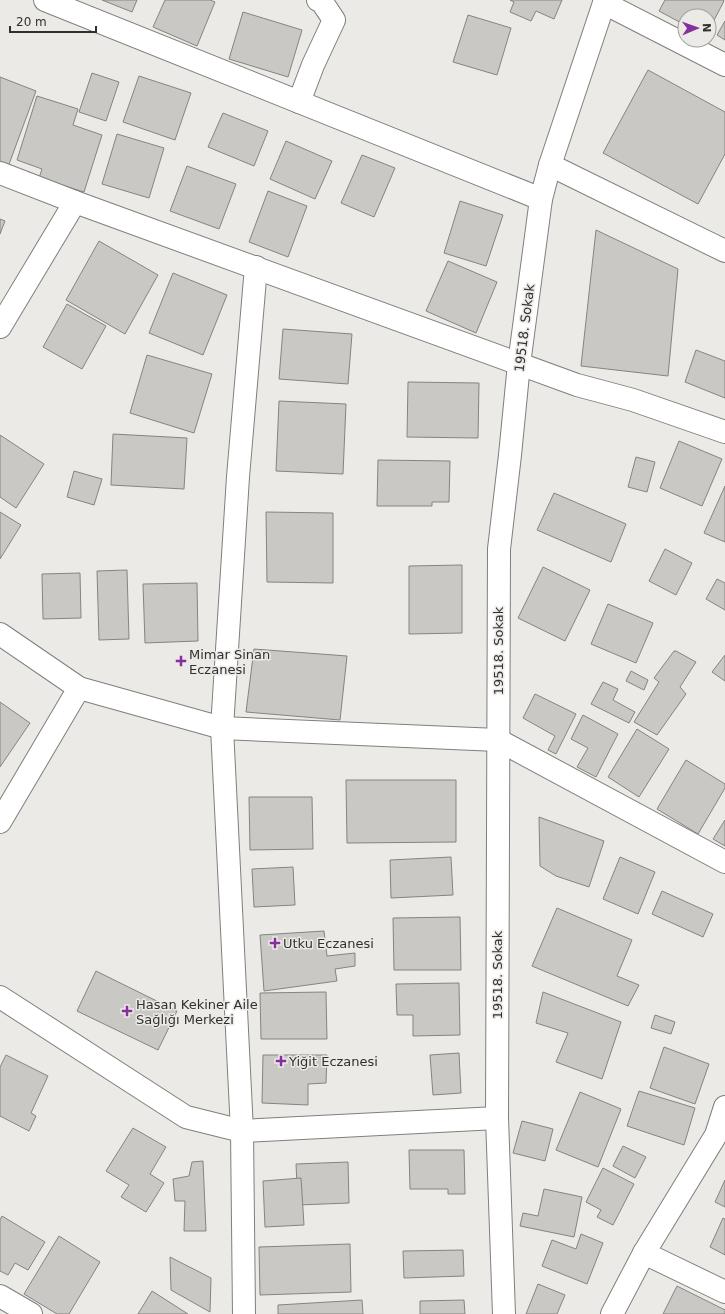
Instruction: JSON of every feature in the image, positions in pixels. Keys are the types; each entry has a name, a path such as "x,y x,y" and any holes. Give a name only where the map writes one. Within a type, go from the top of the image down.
{"street":[{"path":"45,0 541,199"},
{"path":"299,102 313,65 334,20 322,2 318,0"},
{"path":"605,2 725,65"},
{"name":"19518. Sokak","path":"504,1314 497,1118 499,549 519,364 541,199 550,166 605,2"},
{"path":"550,166 725,251"},
{"path":"0,174 577,385 633,400 725,432"},
{"path":"0,327 75,202"},
{"path":"244,1314 242,1131 222,728 238,477 256,267"},
{"path":"0,634 79,688 222,728 498,740 725,862"},
{"path":"0,822 79,688"},
{"path":"0,998 186,1117 242,1131 497,1118"},
{"path":"612,1314 644,1253 716,1135 725,1107"},
{"path":"644,1253 725,1292"},
{"path":"0,1296 30,1314"}],"building":[{"path":"102,0 137,0 132,12"},
{"path":"165,0 210,0 215,2 197,46 153,27"},
{"path":"510,0 562,0 554,19 536,11 531,21 510,12 514,2"},
{"path":"665,0 724,1 717,15 717,8 677,8 677,21 659,11"},
{"path":"243,12 302,30 288,77 229,59"},
{"path":"468,15 511,28 497,75 453,62"},
{"path":"725,21 725,40 717,35"},
{"path":"648,70 725,112 725,154 698,204 603,153"},
{"path":"92,73 119,82 106,121 79,112"},
{"path":"139,76 191,93 175,140 123,122"},
{"path":"0,77 36,91 8,167 0,164"},
{"path":"37,96 78,109 73,125 102,135 84,192 39,178 42,169 17,160"},
{"path":"223,113 268,131 254,166 208,147"},
{"path":"117,134 164,148 149,198 102,184"},
{"path":"286,141 332,161 315,199 270,179"},
{"path":"362,155 395,168 374,217 341,203"},
{"path":"187,166 236,184 219,229 170,211"},
{"path":"268,191 307,206 288,257 249,242"},
{"path":"460,201 503,215 486,266 444,253"},
{"path":"0,219 5,221 0,234"},
{"path":"596,230 678,269 668,376 581,366"},
{"path":"99,241 158,275 125,334 66,300"},
{"path":"448,261 497,282 476,333 426,311"},
{"path":"173,273 227,295 203,355 149,333"},
{"path":"67,304 106,326 82,369 43,347"},
{"path":"283,329 352,334 348,384 279,379"},
{"path":"696,350 725,361 725,398 685,382"},
{"path":"147,355 212,374 194,433 130,413"},
{"path":"408,382 479,383 478,438 407,437"},
{"path":"279,401 346,404 343,474 276,471"},
{"path":"113,434 187,438 184,489 111,485"},
{"path":"0,435 44,464 16,508 0,497"},
{"path":"679,441 722,459 702,506 660,488"},
{"path":"636,457 655,462 647,492 628,487"},
{"path":"378,460 450,461 449,502 432,502 432,506 377,506"},
{"path":"74,471 102,479 94,505 67,497"},
{"path":"725,486 725,542 704,533"},
{"path":"554,493 626,524 611,562 537,530"},
{"path":"0,512 21,525 0,559"},
{"path":"266,512 333,513 333,583 267,582"},
{"path":"665,549 692,563 676,595 649,581"},
{"path":"462,565 462,633 409,634 409,566"},
{"path":"543,567 590,590 565,641 518,618"},
{"path":"127,570 129,639 99,640 97,571"},
{"path":"80,573 81,618 43,619 42,574"},
{"path":"717,579 725,583 725,610 706,599"},
{"path":"197,583 198,641 145,643 143,584"},
{"path":"608,604 653,623 636,663 591,644"},
{"path":"254,649 347,656 340,720 246,712"},
{"path":"674,651 696,662 680,687 686,694 657,735 634,722 659,682 654,678"},
{"path":"725,655 725,681 712,672"},
{"path":"631,671 648,680 644,690 626,681"},
{"path":"603,682 618,689 613,700 635,712 629,723 591,704"},
{"path":"535,694 576,714 556,754 548,750 555,736 523,718"},
{"path":"0,702 30,723 0,767"},
{"path":"583,715 618,734 596,777 577,767 588,748 571,739"},
{"path":"637,729 669,749 639,797 608,777"},
{"path":"686,760 725,784 725,788 698,834 657,809"},
{"path":"346,780 456,780 456,842 347,843"},
{"path":"249,797 312,797 313,849 250,850"},
{"path":"539,817 604,841 589,887 556,876 540,866"},
{"path":"725,820 725,846 713,839"},
{"path":"451,857 453,895 391,898 390,860"},
{"path":"620,857 655,872 638,914 603,899"},
{"path":"293,867 295,905 254,907 252,869"},
{"path":"662,891 713,914 703,937 652,914"},
{"path":"557,908 632,940 617,976 639,985 628,1006 532,966"},
{"path":"460,917 461,970 394,970 393,918"},
{"path":"324,931 327,956 355,953 355,966 335,969 337,981 264,991 260,935"},
{"name":"Hasan Kekiner Aile Sağlığı Merkezi","path":"96,971 177,1011 158,1050 77,1011"},
{"path":"459,983 460,1035 413,1036 413,1015 397,1015 396,984"},
{"path":"326,992 327,1039 261,1039 260,993"},
{"path":"543,992 621,1022 602,1079 556,1062 568,1033 536,1023"},
{"path":"655,1015 675,1022 671,1034 651,1028"},
{"path":"664,1047 709,1064 695,1104 650,1088"},
{"path":"459,1053 461,1093 433,1095 430,1055"},
{"path":"6,1055 48,1076 31,1113 36,1116 29,1131 0,1116 0,1067"},
{"path":"263,1055 327,1055 326,1083 308,1084 308,1105 262,1103"},
{"path":"639,1091 695,1108 684,1145 627,1126"},
{"path":"580,1092 621,1109 598,1167 556,1150"},
{"path":"522,1121 553,1129 545,1161 513,1153"},
{"path":"133,1128 166,1147 150,1174 164,1183 146,1212 121,1197 129,1185 106,1171"},
{"path":"623,1146 646,1157 635,1178 613,1166"},
{"path":"409,1150 464,1150 465,1194 448,1194 448,1189 410,1189"},
{"path":"203,1161 206,1231 184,1231 185,1201 175,1201 173,1179 189,1176 192,1162"},
{"path":"348,1162 349,1203 298,1205 296,1164"},
{"path":"603,1168 634,1184 613,1225 597,1217 601,1210 586,1202"},
{"path":"301,1178 304,1225 265,1227 263,1181"},
{"path":"725,1180 725,1207 715,1202"},
{"path":"544,1189 582,1197 574,1237 520,1226 523,1213 538,1216"},
{"path":"2,1216 45,1242 28,1270 15,1263 8,1275 0,1271 0,1220"},
{"path":"723,1218 725,1219 725,1255 710,1247"},
{"path":"581,1234 603,1243 587,1284 542,1266 552,1240 576,1249"},
{"path":"59,1236 100,1262 69,1314 57,1314 24,1294"},
{"path":"350,1244 351,1292 260,1295 259,1247"},
{"path":"463,1250 464,1276 404,1278 403,1251"},
{"path":"170,1257 211,1278 210,1312 171,1290"},
{"path":"538,1284 565,1295 557,1314 526,1314"},
{"path":"677,1286 725,1310 725,1314 663,1314"},
{"path":"152,1291 188,1314 138,1314"},
{"path":"362,1300 363,1314 278,1314 278,1305"},
{"path":"464,1300 465,1314 420,1314 420,1301"}],"place":[{"name":"Mimar Sinan Eczanesi","path":"181,661"},
{"name":"Utku Eczanesi","path":"275,943"},
{"name":"Hasan Kekiner Aile Sağlığı Merkezi","path":"127,1011"},
{"name":"Yiğit Eczanesi","path":"281,1061"}]}
